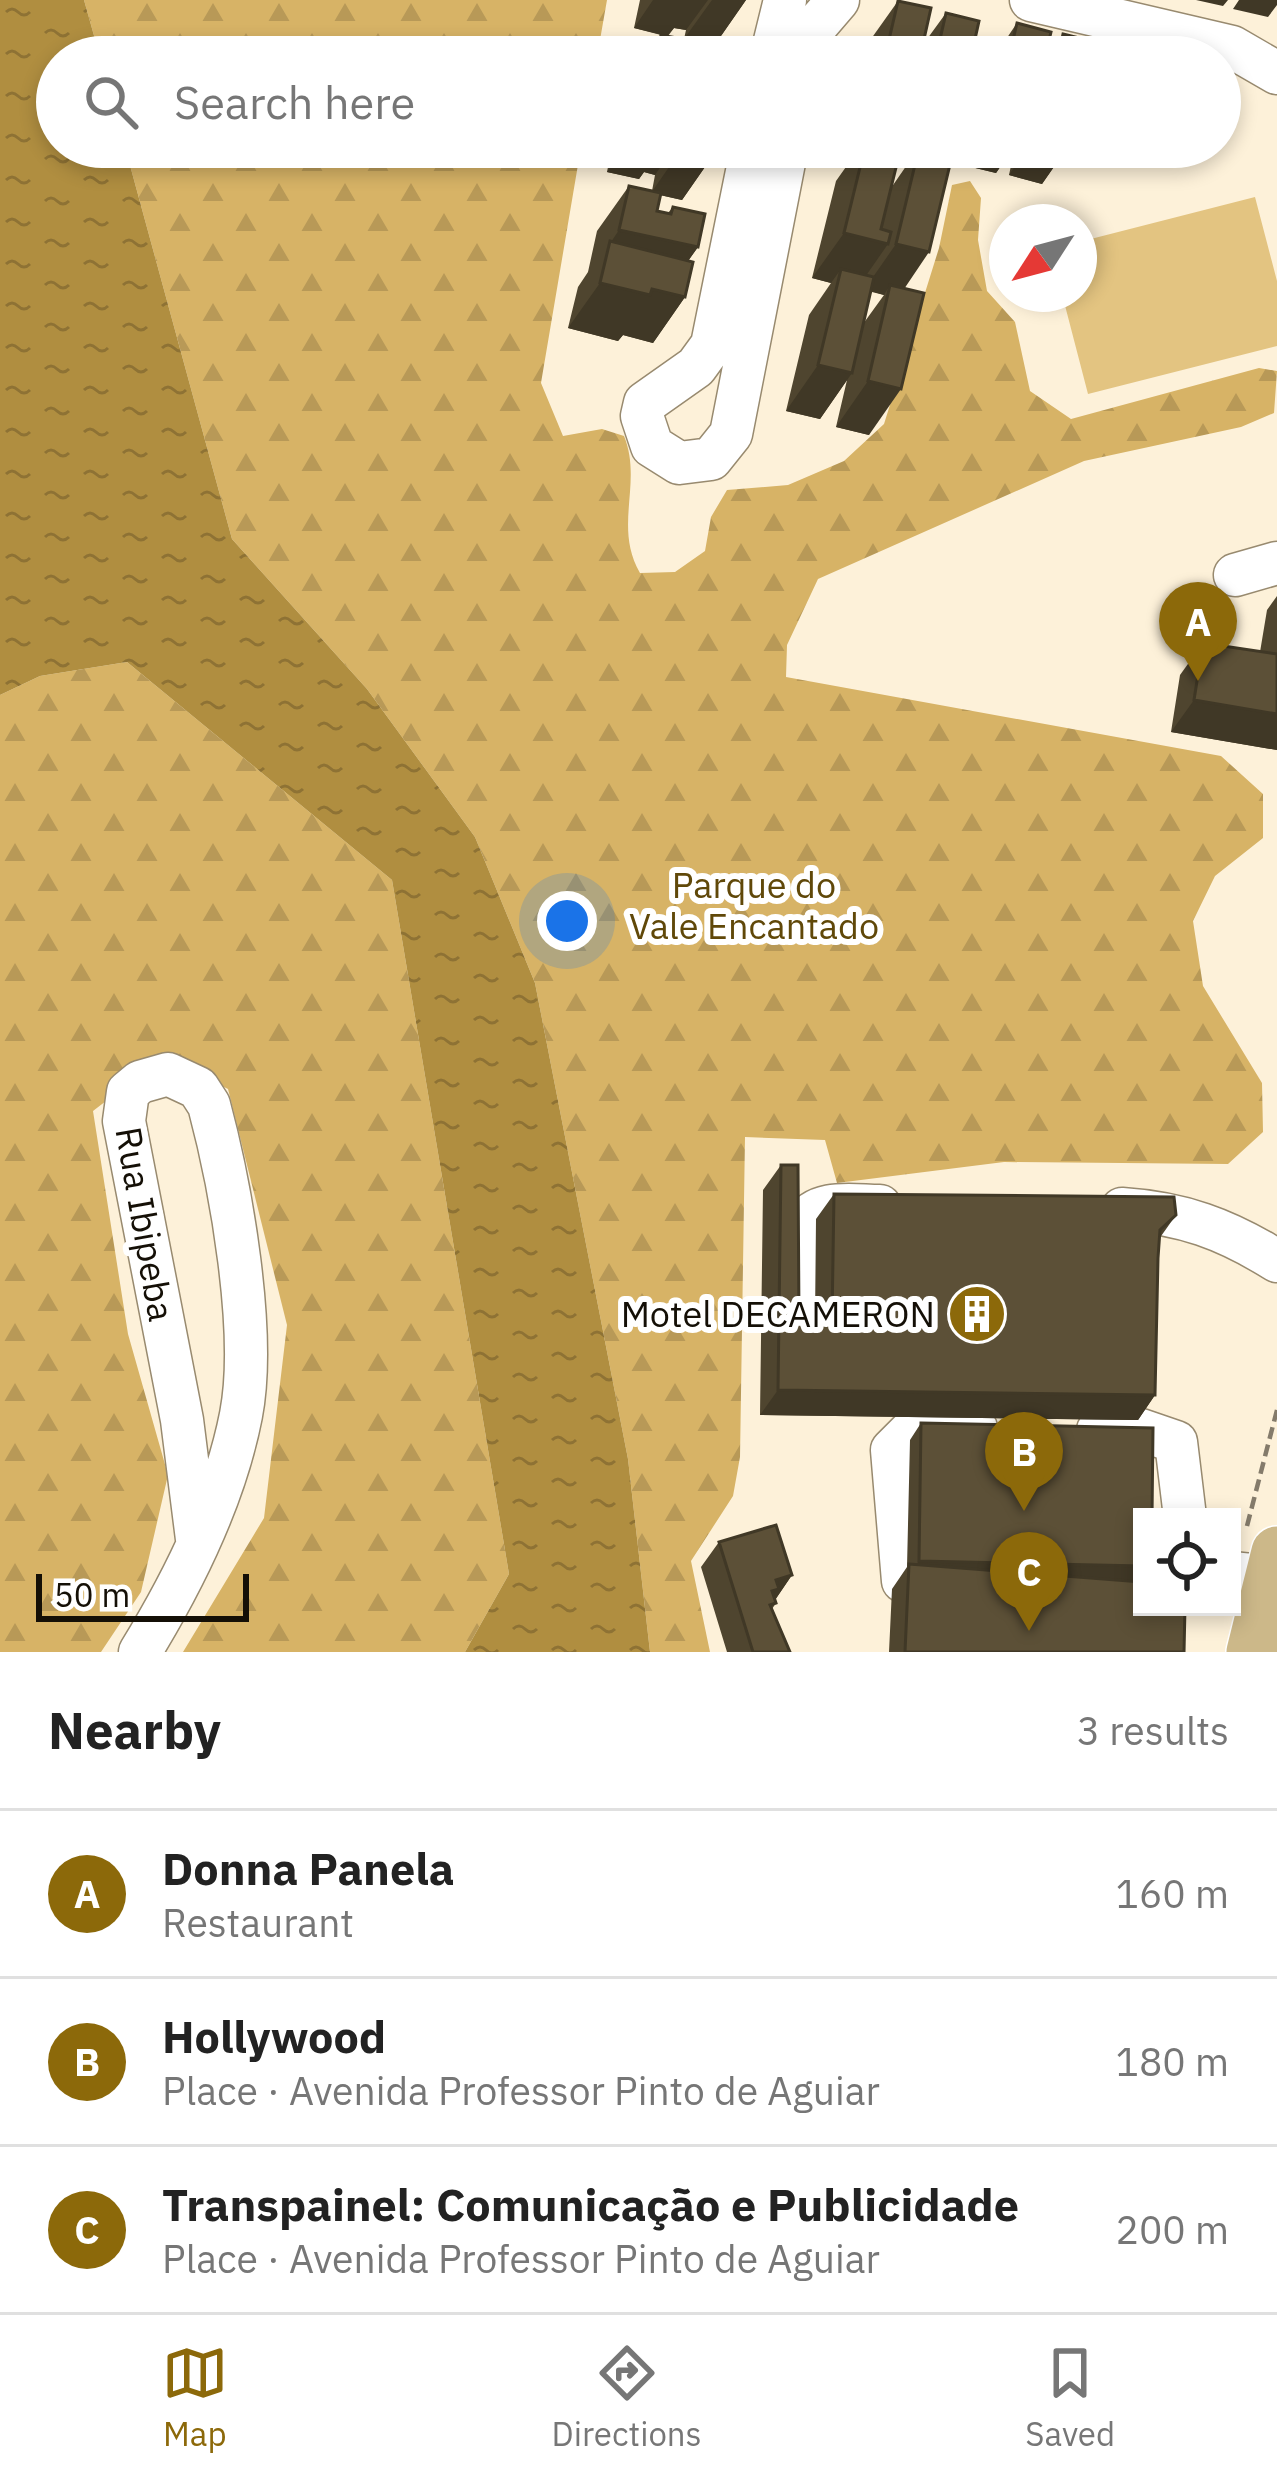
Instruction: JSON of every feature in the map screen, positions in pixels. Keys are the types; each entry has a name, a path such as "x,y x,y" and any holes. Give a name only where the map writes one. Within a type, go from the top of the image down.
{"street":[{"path":"776,36 785,0"},
{"path":"811,36 838,0"},
{"path":"1030,0 1185,36"},
{"path":"1241,52 1277,73"},
{"path":"748,168 712,345 696,367 646,403 642,416 652,446 679,463 711,459 731,434 783,168"},
{"path":"1235,575 1277,563"},
{"name":"Rua Ibipeba","path":"140,1652 173,1598 196,1539 241,1414 246,1357 242,1301 208,1105 199,1088 168,1074 140,1082 128,1092 124,1121 182,1420 196,1539"},
{"path":"800,1326 803,1224 809,1212 837,1206 927,1207"},
{"path":"1085,1208 1174,1212 1232,1232 1277,1261"},
{"path":"903,1581 891,1462 897,1439 914,1428 1165,1434 1181,1454 1184,1508"}],"path":[{"path":"1255,1599 1277,1410"}],"shaded area":[{"path":"1255,197 1277,281 1277,346 1088,394 1067,312 1097,312 1097,237"}],"green space":[{"path":"84,0 607,0 601,36 94,36"},
{"name":"Parque do Vale Encantado","path":"131,168 577,168 541,383 563,436 602,429 624,436 631,471 629,538 640,573 675,572 705,551 711,517 727,490 788,485 844,461 884,424 939,248 952,185 970,181 981,198 978,240 989,312 1006,312 1015,322 1030,391 1071,419 1259,368 1277,371 1274,413 1241,427 1084,461 818,579 787,645 786,677 1221,756 1263,794 1263,838 1215,876 1193,921 1203,986 1262,1083 1263,1132 1228,1164 1004,1162 837,1183 825,1140 745,1137 740,1457 733,1496 691,1561 710,1652 650,1652 628,1459 535,983 475,837 367,689 232,539"},
{"path":"127,662 392,880 509,1574 465,1652 183,1652 264,1518 287,1325 228,1089 163,1057 93,1111 128,1334 168,1475 141,1592 101,1652 0,1652 0,695 40,676"}],"water":[{"path":"0,0 84,0 94,36 36,36 36,168 131,168 232,539 367,689 475,837 535,983 628,1459 650,1652 465,1652 509,1574 392,880 127,662 40,676 0,695"}],"building":[{"path":"898,1 931,8 925,36 890,36"},
{"path":"946,13 979,21 976,36 941,36"},
{"path":"1017,23 1051,32 1050,36 1014,36"},
{"path":"860,168 896,168 881,229 891,232 888,244 844,233"},
{"path":"914,168 949,168 929,252 896,244"},
{"path":"629,186 661,193 657,211 671,214 673,207 705,214 698,247 619,230"},
{"path":"610,241 693,262 685,297 652,289 650,295 600,283"},
{"path":"841,269 874,277 852,373 818,365"},
{"path":"890,285 924,293 901,389 868,381"},
{"path":"1203,643 1277,654 1277,714 1194,700"},
{"name":"Motel DECAMERON","path":"781,1165 798,1165 799,1320 832,1320 834,1194 1174,1197 1176,1215 1160,1230 1155,1395 778,1390"},
{"path":"921,1423 1153,1428 1152,1508 1133,1508 1133,1566 919,1561"},
{"path":"776,1525 792,1575 776,1580 779,1589 772,1591 776,1603 770,1605 790,1652 753,1652 719,1542"},
{"path":"909,1564 1133,1581 1133,1616 1185,1616 1184,1652 905,1652"}],"place":[{"name":"Donna Panela","path":"1198,681"},
{"name":"Motel DECAMERON","path":"977,1314"},
{"name":"Hollywood","path":"1024,1511"},
{"name":"Transpainel: Comunicação e Publicidade","path":"1029,1631"}]}
